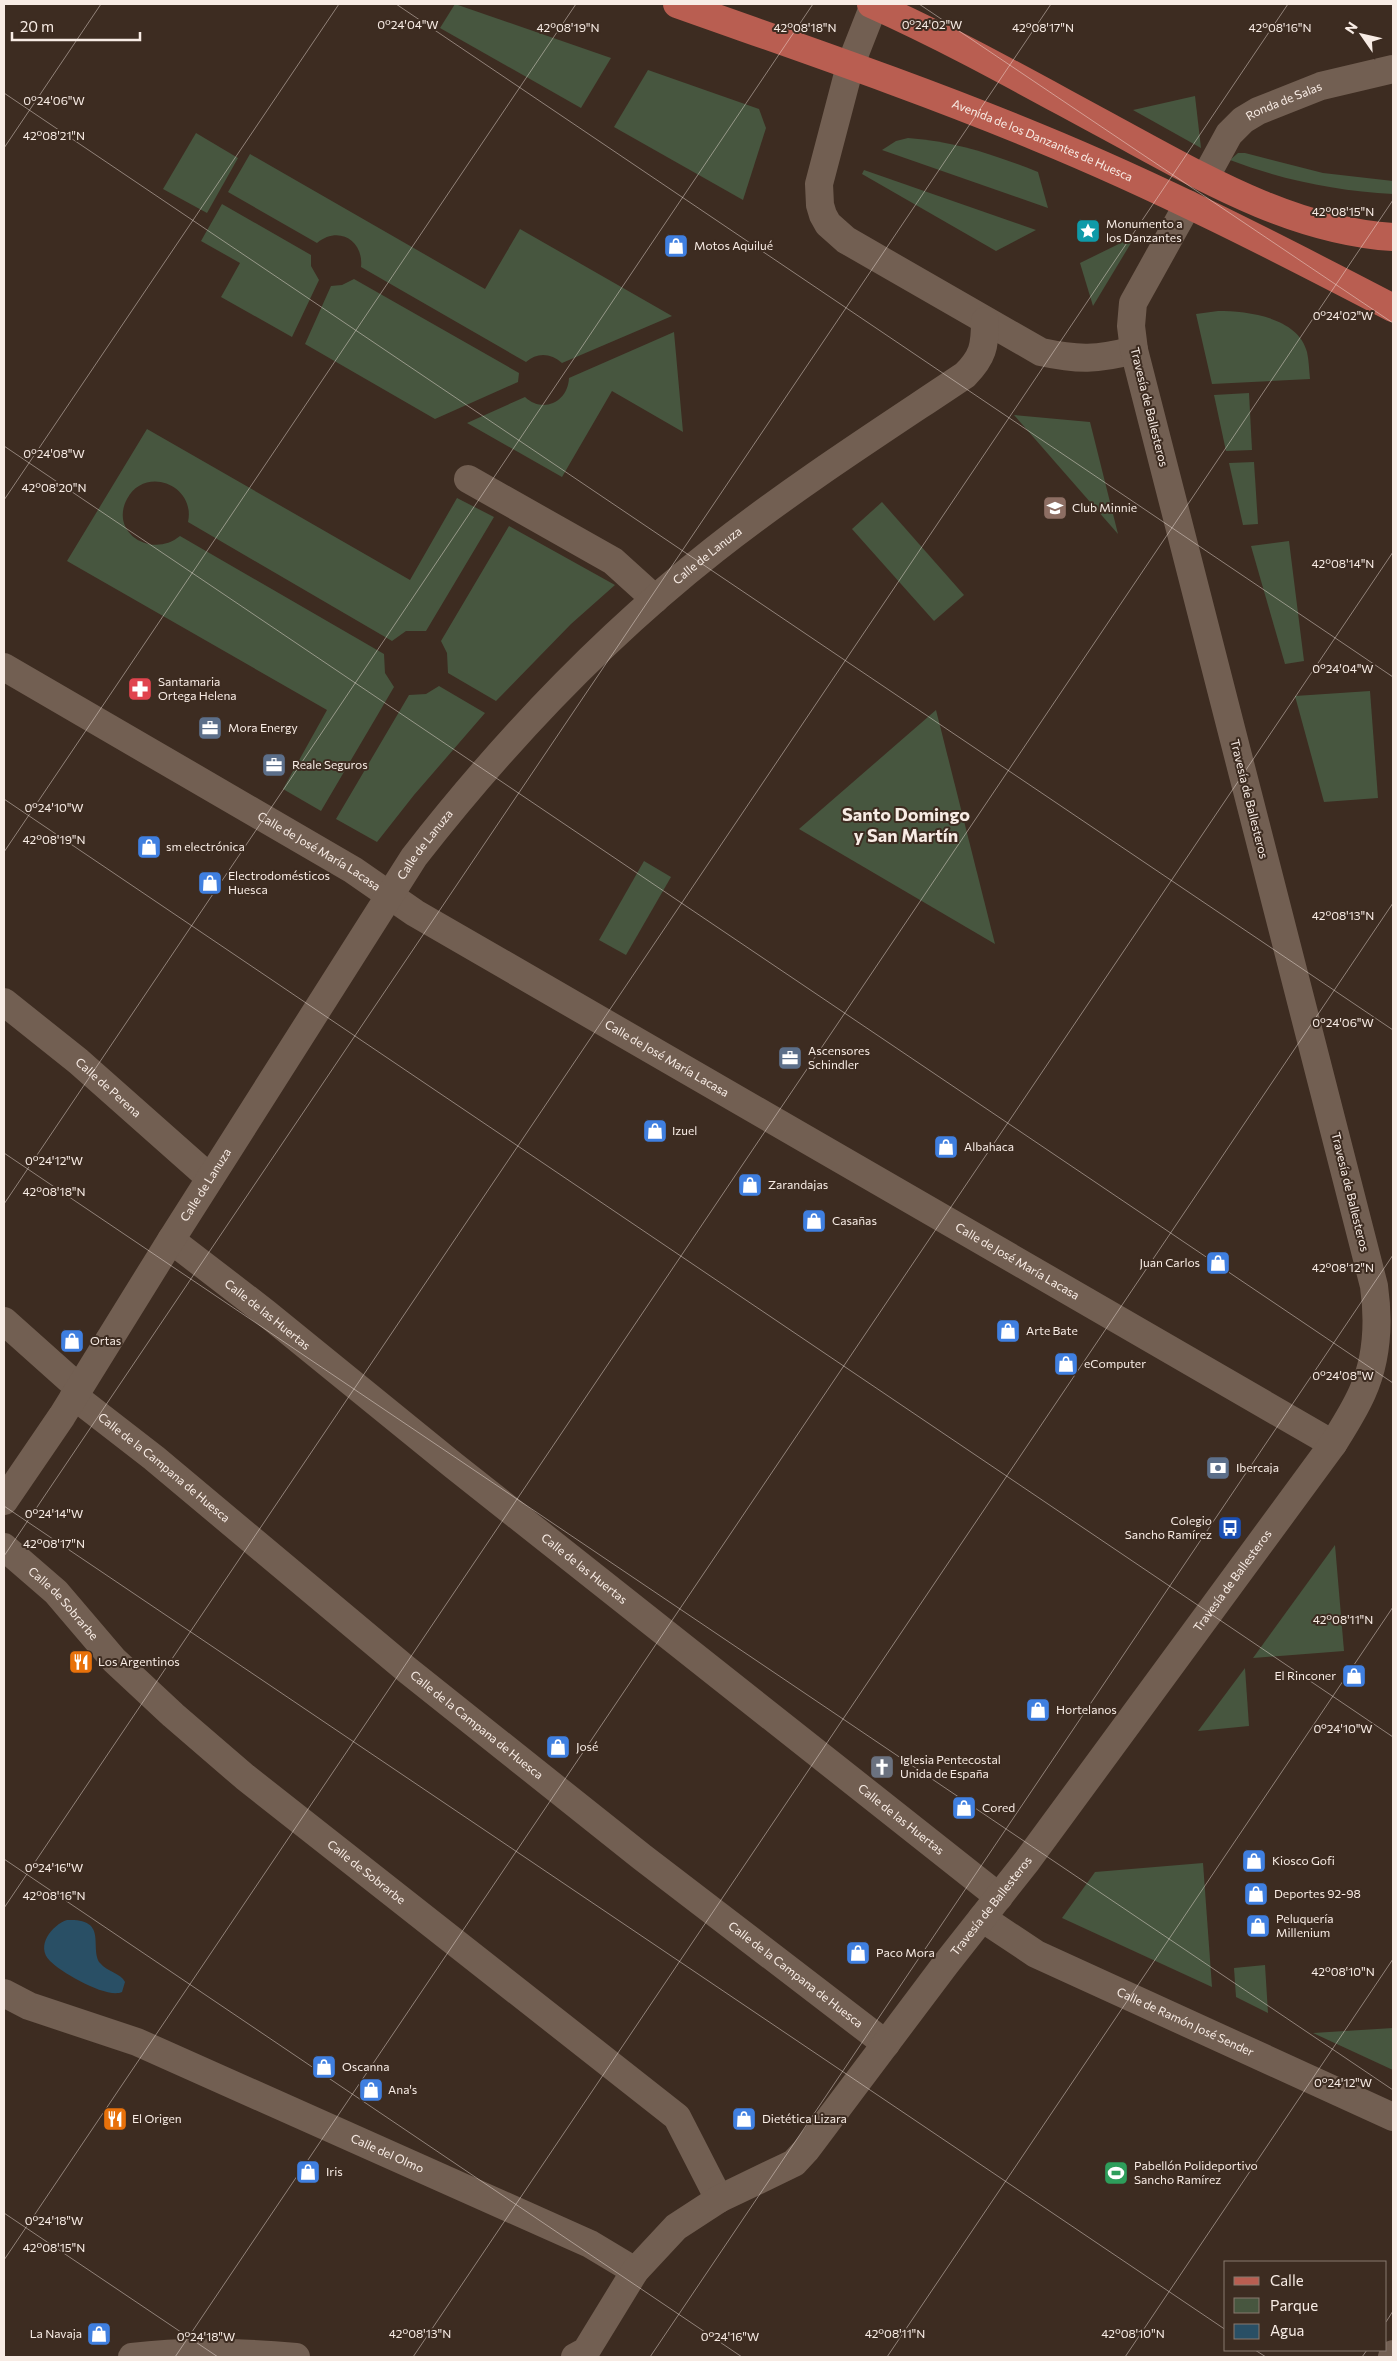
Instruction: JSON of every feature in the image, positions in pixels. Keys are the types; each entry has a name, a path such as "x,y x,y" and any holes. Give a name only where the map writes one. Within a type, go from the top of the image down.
{"main road":[{"name":"Avenida de los Danzantes de Huesca","path":"677,4 1039,137 1236,227 1393,308"},
{"path":"872,4 1023,80 1204,178 1287,213 1337,228 1393,236"}],"street":[{"path":"872,4 850,66 819,184 823,215 828,224 846,240 1041,352 1072,358 1103,358 1134,350"},
{"name":"Ronda de Salas","path":"1204,178 1229,134 1243,120 1258,111 1321,86 1393,69"},
{"name":"Travesía de Ballesteros","path":"575,2357 586,2351 635,2271 676,2227 718,2199 794,2163 806,2150 999,1897 1333,1444 1362,1393 1371,1366 1377,1333 1374,1286 1134,350 1131,326 1133,303 1188,204"},
{"name":"Calle de Lanuza","path":"4,1501 76,1392 170,1240 414,857 493,760 545,704 654,599 775,504 964,375 978,362 985,341 985,321"},
{"path":"468,479 613,561 654,599"},
{"name":"Calle de José María Lacasa","path":"4,667 353,870 415,913 1333,1444"},
{"name":"Calle de Perena","path":"4,1002 78,1060 210,1178"},
{"name":"Calle de las Huertas","path":"170,1240 266,1313 453,1465 999,1897"},
{"name":"Calle de la Campana de Huesca","path":"4,1321 76,1392 406,1669 642,1858 886,2044"},
{"name":"Calle de Sobrarbe","path":"4,1547 56,1592 121,1666 173,1715 245,1777 677,2117 718,2199"},
{"name":"Calle de Ramón José Sender","path":"982,1918 1036,1954 1393,2117"},
{"name":"Calle del Olmo","path":"4,1993 29,2006 137,2042 590,2244 635,2271"},
{"path":"132,2357 168,2352 238,2353 296,2357"}],"green space":[{"path":"455,4 611,58 581,108 440,28"},
{"path":"648,70 759,109 766,128 743,200 614,127"},
{"path":"1195,96 1201,148 1133,110"},
{"path":"196,133 238,158 207,213 163,189"},
{"path":"908,138 959,146 1038,172 1048,208 882,150 896,141"},
{"path":"1238,153 1245,153 1323,173 1393,181 1393,194 1331,187 1290,179 1230,160"},
{"path":"250,154 485,289 520,229 672,316 562,363 553,357 544,355 539,355 526,362 361,267 361,258 358,250 348,238 334,236 325,238 317,243 228,192"},
{"path":"864,170 1036,230 996,251 862,174"},
{"path":"222,204 311,255 311,266 319,280 292,337 221,297 240,263 201,241"},
{"path":"1133,237 1131,243 1093,306 1080,263"},
{"path":"354,279 519,373 518,382 435,419 305,344 331,286 342,285"},
{"path":"1218,311 1243,312 1270,318 1293,331 1302,340 1307,352 1310,379 1212,384 1196,314"},
{"path":"674,332 683,432 612,391 562,477 467,423 525,397 539,405 553,403 564,393 568,386 569,378"},
{"path":"1249,393 1252,450 1226,451 1214,395"},
{"path":"1014,415 1090,422 1118,534"},
{"path":"147,429 410,580 457,498 494,517 426,631 406,631 392,641 188,522 188,509 184,498 177,489 167,484 145,483 135,489 127,499 123,511 124,522 128,532 136,539 157,545 169,542 180,536 384,654 385,673 394,687 321,811 283,789 327,710 67,561"},
{"path":"1254,462 1258,524 1243,525 1229,463"},
{"path":"882,502 964,595 934,621 852,529"},
{"path":"509,526 615,585 571,624 496,701 448,673 447,653 441,641"},
{"path":"1289,541 1304,661 1285,664 1251,546"},
{"path":"439,686 485,713 414,795 377,842 336,819 409,695 426,694"},
{"path":"1370,691 1378,798 1324,802 1295,696"},
{"path":"936,710 995,944 799,829"},
{"path":"644,861 671,877 626,955 599,940"},
{"path":"1335,1545 1344,1651 1253,1658"},
{"path":"1245,1668 1249,1726 1198,1731"},
{"path":"1203,1863 1212,1987 1062,1918 1095,1872"},
{"path":"1265,1965 1268,2013 1236,1997 1234,1968"},
{"path":"1393,2028 1393,2070 1313,2033"}],"water":[{"path":"67,1920 80,1921 88,1924 93,1929 97,1957 106,1969 123,1979 125,1982 122,1992 106,1992 85,1984 64,1972 50,1961 44,1949 47,1937 56,1926"}],"place":[{"name":"Monumento a los Danzantes","path":"1088,231"},
{"name":"Motos Aquilué","path":"676,246"},
{"name":"Club Minnie","path":"1055,508"},
{"name":"Santamaria Ortega Helena","path":"140,689"},
{"name":"Mora Energy","path":"210,728"},
{"name":"Reale Seguros","path":"274,765"},
{"name":"sm electrónica","path":"149,847"},
{"name":"Electrodomésticos Huesca","path":"210,883"},
{"name":"Ascensores Schindler","path":"790,1058"},
{"name":"Izuel","path":"655,1131"},
{"name":"Albahaca","path":"946,1147"},
{"name":"Zarandajas","path":"750,1185"},
{"name":"Casañas","path":"814,1221"},
{"name":"Juan Carlos","path":"1218,1263"},
{"name":"Arte Bate","path":"1008,1331"},
{"name":"Ortas","path":"72,1341"},
{"name":"eComputer","path":"1066,1364"},
{"name":"Ibercaja","path":"1218,1468"},
{"name":"Colegio Sancho Ramírez","path":"1230,1528"},
{"name":"Los Argentinos","path":"81,1662"},
{"name":"El Rinconer","path":"1354,1676"},
{"name":"Hortelanos","path":"1038,1710"},
{"name":"José","path":"558,1747"},
{"name":"Iglesia Pentecostal Unida de España","path":"882,1767"},
{"name":"Cored","path":"964,1808"},
{"name":"Kiosco Gofi","path":"1254,1861"},
{"name":"Deportes 92-98","path":"1256,1894"},
{"name":"Peluquería Millenium","path":"1258,1926"},
{"name":"Paco Mora","path":"858,1953"},
{"name":"Oscanna","path":"324,2067"},
{"name":"Ana's","path":"371,2090"},
{"name":"El Origen","path":"115,2119"},
{"name":"Dietética Lizara","path":"744,2119"},
{"name":"Iris","path":"308,2172"},
{"name":"Pabellón Polideportivo Sancho Ramírez","path":"1116,2173"},
{"name":"La Navaja","path":"99,2334"}],"district":[{"name":"Santo Domingo y San Martín","path":"906,825"}]}
